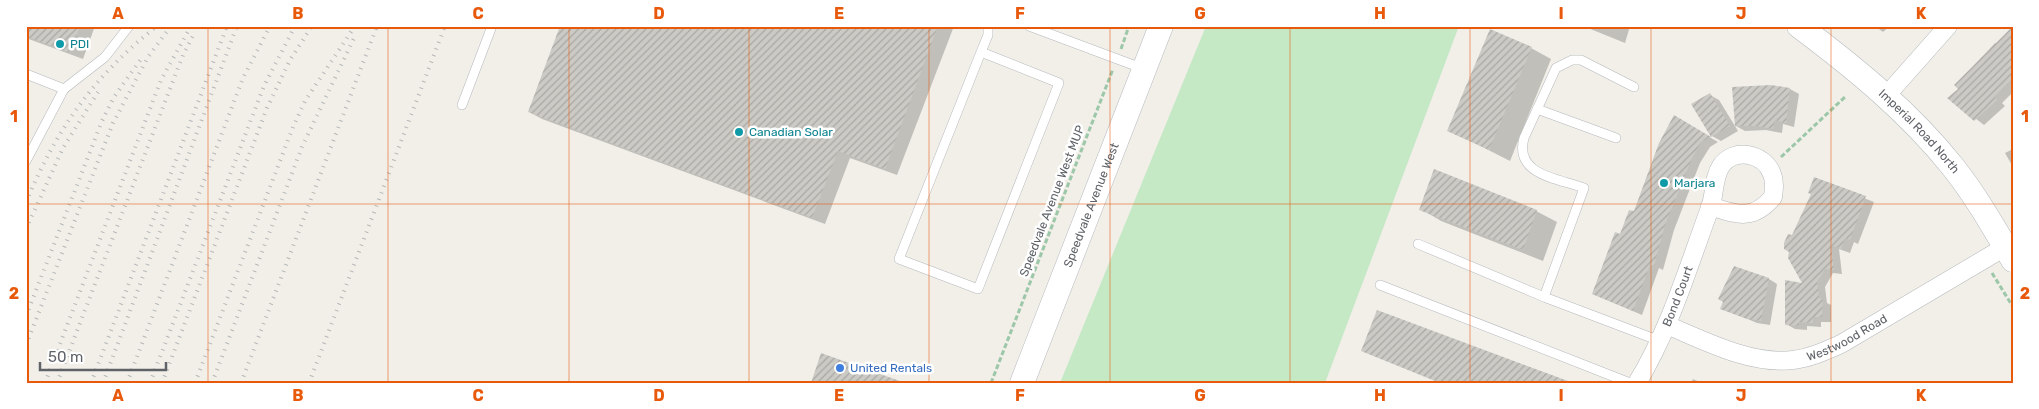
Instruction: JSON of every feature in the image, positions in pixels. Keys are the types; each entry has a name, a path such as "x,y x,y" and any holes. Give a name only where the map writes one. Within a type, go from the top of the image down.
{"main road":[{"name":"Speedvale Avenue West","path":"1022,383 1161,26"},
{"name":"Imperial Road North","path":"1799,26 1843,59 1886,96 1954,168 2010,250"}],"street":[{"path":"1886,96 1948,26"},
{"name":"Bond Court","path":"1637,383 1660,342 1667,325 1714,197 1716,176 1727,159 1737,155 1759,158 1767,165"},
{"path":"1710,206 1737,215 1758,212 1773,197 1773,175 1767,165"},
{"name":"Westwood Road","path":"1667,325 1725,348 1766,361 1793,360 1814,356 1841,344 1984,259 2010,250"}],"lane":[{"path":"26,162 64,89 105,58 129,26"},
{"path":"462,105 492,26"},
{"path":"981,52 1059,83 978,289 899,259 981,52 988,35 988,26"},
{"path":"1029,26 1144,69"},
{"path":"1544,297 1584,188 1530,169 1523,159 1521,149 1524,138 1556,68 1572,60 1581,60 1634,87"},
{"path":"26,74 64,89"},
{"path":"1537,109 1616,138"},
{"path":"1418,244 1544,297 1660,342"},
{"path":"1380,286 1630,383"}],"path":[{"name":"Speedvale Avenue West MUP","path":"992,383 1129,26"},
{"path":"1767,165 1788,152 1846,96"},
{"path":"1984,259 2013,307"}],"green space":[{"path":"1206,26 1459,26 1325,383 1060,383"}],"building":[{"name":"PDI","path":"26,26 80,26 70,53 26,36"},
{"name":"Canadian Solar","path":"560,26 938,26 885,169 838,151 812,218 528,112"},
{"path":"2013,26 2013,79 1994,97 1997,100 1974,121 1947,98 1958,89 1954,85"},
{"path":"1490,29 1532,47 1489,150 1447,131"},
{"path":"1771,85 1790,88 1786,123 1775,120 1773,129 1756,126 1735,126 1732,87"},
{"path":"1710,93 1730,126 1711,137 1691,104"},
{"path":"1674,115 1711,137 1701,142 1692,158 1665,225 1654,266 1650,265 1633,311 1592,294 1615,232 1620,234 1629,210 1634,211 1659,143"},
{"path":"1434,169 1537,210 1523,250 1419,210"},
{"path":"1814,177 1866,196 1850,240 1845,238 1841,249 1831,245 1834,270 1825,269 1817,282 1819,298 1823,299 1822,317 1813,317 1813,323 1799,322 1799,326 1785,325 1785,280 1802,283 1788,258 1789,252 1784,249 1784,243 1788,234 1792,235 1811,194 1808,193"},
{"path":"1734,266 1769,278 1761,321 1747,319 1720,309 1723,302 1718,299"},
{"path":"1377,310 1568,381 1567,383 1440,383 1361,351"},
{"name":"United Rentals","path":"821,353 900,381 899,383 811,383"}],"railway":[{"path":"26,202 51,150 64,127 80,105 114,64 157,26"},
{"path":"26,345 113,123 148,57 171,26"},
{"path":"45,383 161,80 191,26"},
{"path":"91,383 227,26"},
{"path":"103,383 237,26"},
{"path":"127,383 243,78 270,26"},
{"path":"150,383 264,86 295,26"},
{"path":"162,383 267,108 290,60 312,26"},
{"path":"195,383 293,127 305,101 355,26"},
{"path":"241,383 377,26"},
{"path":"309,383 445,26"},
{"path":"57,383 183,55 195,32"},
{"path":"212,383 302,147 355,36"},
{"path":"26,316 102,121 114,97 141,59"},
{"path":"26,229 63,148 98,92"}],"place":[{"name":"PDI","path":"60,44"},
{"name":"Canadian Solar","path":"739,132"},
{"name":"Marjara","path":"1664,183"},
{"name":"United Rentals","path":"840,368"}]}
